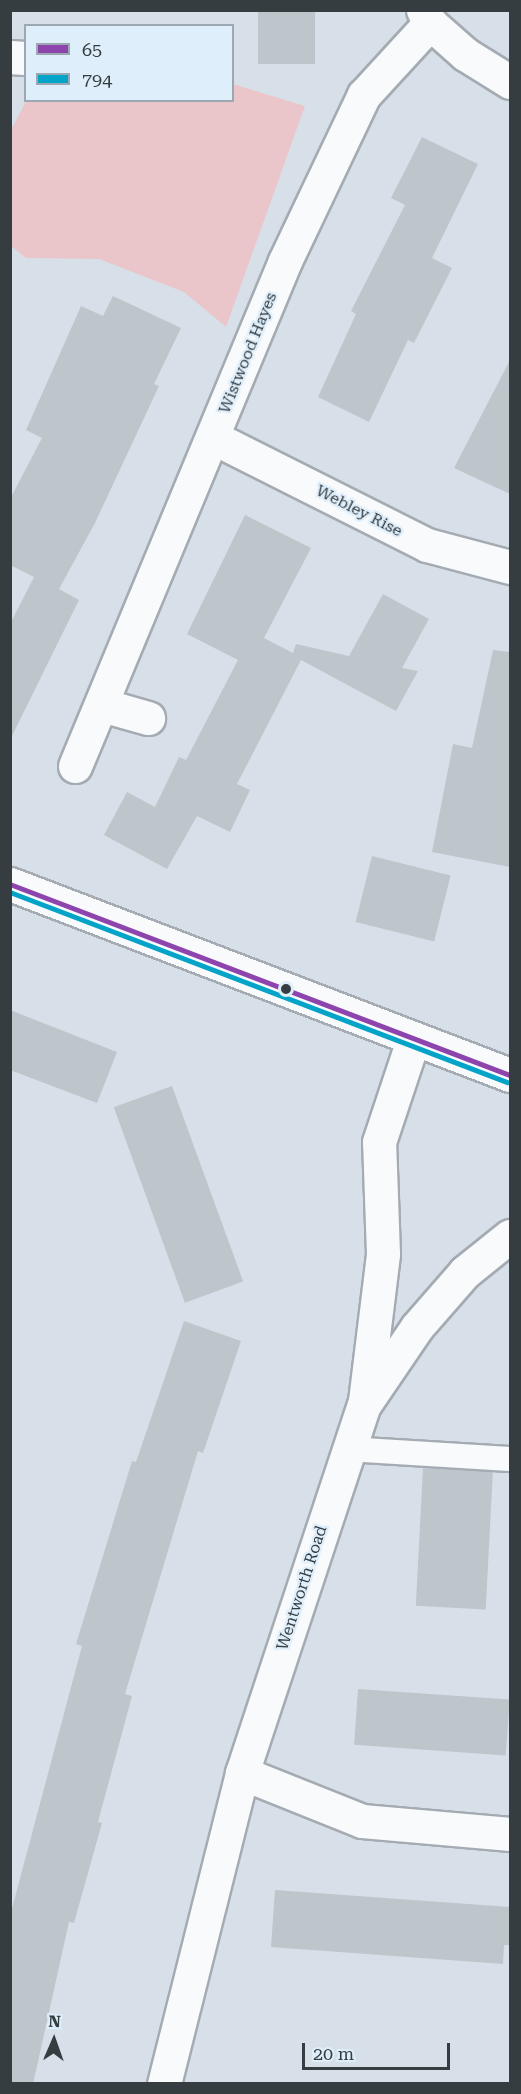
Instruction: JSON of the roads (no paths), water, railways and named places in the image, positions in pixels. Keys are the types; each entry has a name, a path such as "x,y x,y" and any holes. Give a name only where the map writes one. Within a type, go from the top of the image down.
{"street":[{"path":"427,17 465,54 510,82"},
{"name":"Wistwood Hayes","path":"75,766 214,438 285,261 364,94 427,17"},
{"name":"Webley Rise","path":"214,438 427,545 510,567"},
{"path":"102,705 148,718"},
{"path":"10,884 413,1040 510,1075"},
{"name":"Wentworth Road","path":"364,1405 383,1254 379,1142 413,1040"},
{"name":"Wentworth Road","path":"164,2084 242,1773 347,1449 364,1405 417,1327 458,1280 510,1236"},
{"path":"242,1773 362,1821 510,1834"}],"lane":[{"path":"347,1449 510,1459"}]}
